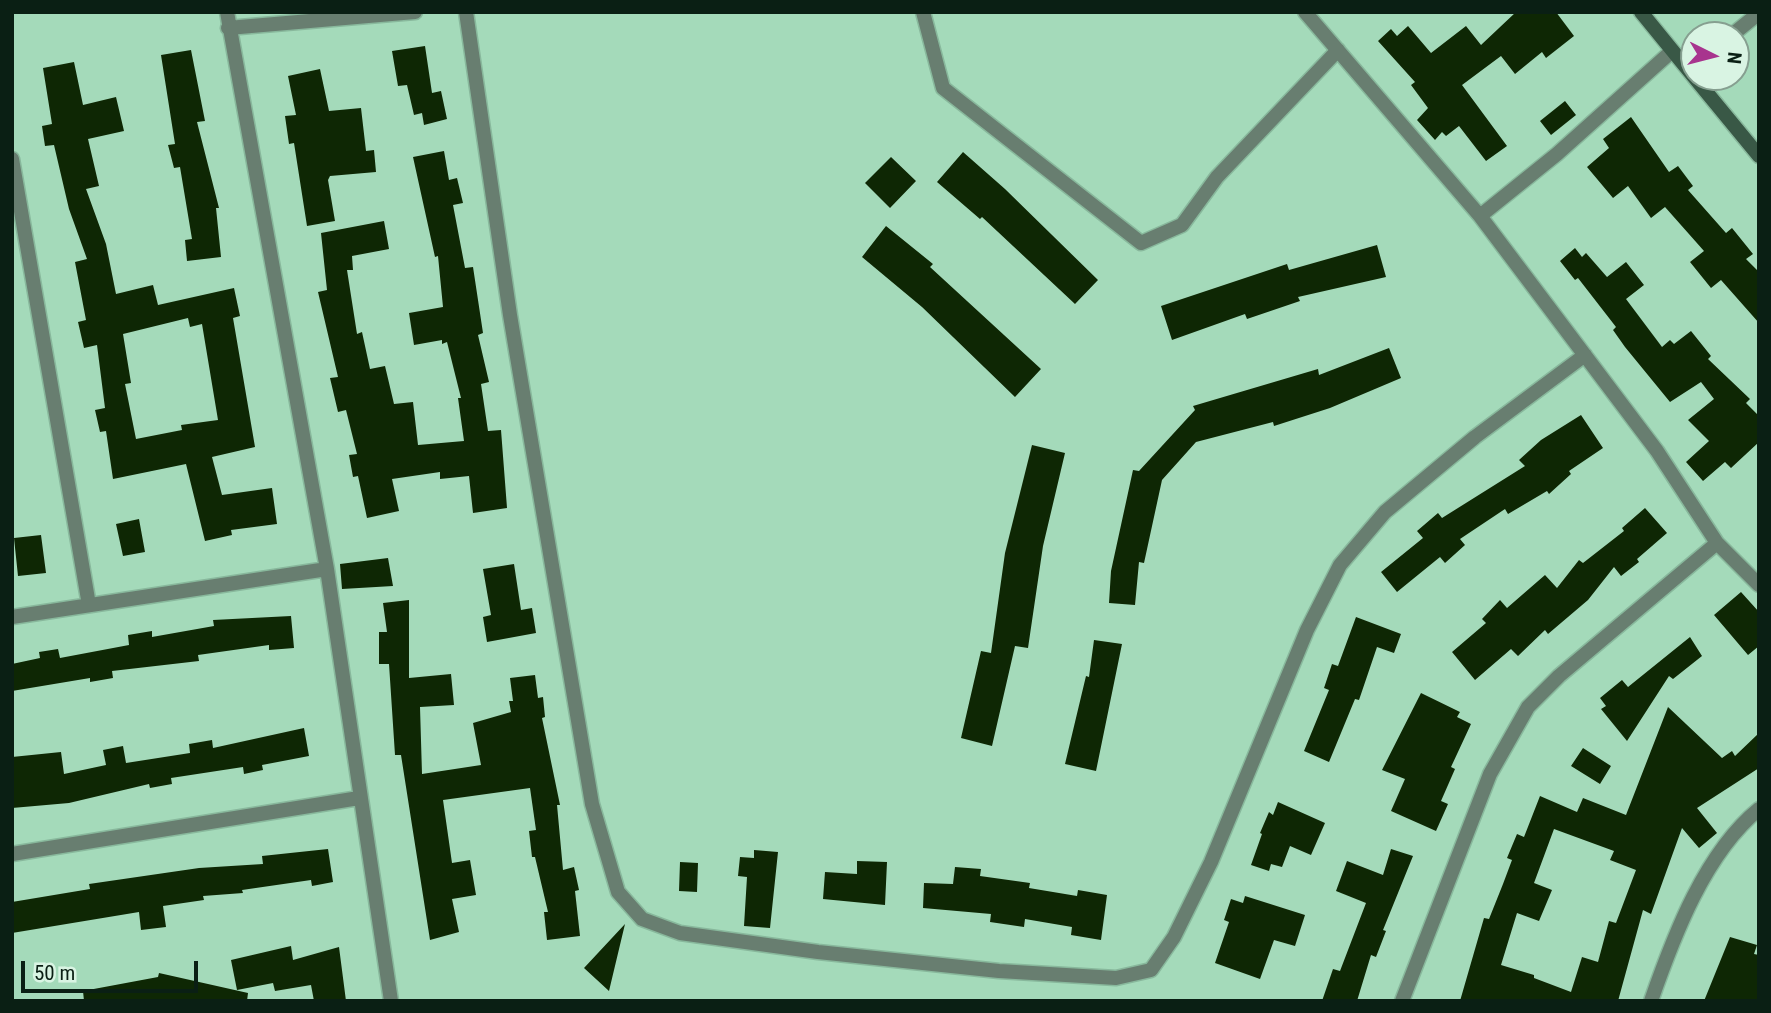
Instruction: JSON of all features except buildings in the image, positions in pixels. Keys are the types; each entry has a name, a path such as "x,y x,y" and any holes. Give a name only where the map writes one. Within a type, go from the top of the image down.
{"main road":[{"path":"1641,12 1680,59"},
{"path":"1708,91 1759,156"}],"street":[{"path":"227,12 327,569 391,1001"},
{"path":"228,28 415,12"},
{"path":"466,12 510,315 592,804 618,892 642,919 680,933 818,952 999,971 1116,978 1151,970 1174,937 1211,862 1307,630 1340,565 1385,512 1475,438 1585,355"},
{"path":"923,12 943,88 1140,243 1182,225 1217,177 1338,50"},
{"path":"1305,12 1480,216 1657,451 1717,544 1759,585"},
{"path":"1480,216 1557,154 1672,51"},
{"path":"12,159 89,605"},
{"path":"1402,1001 1490,774 1528,707 1559,676 1717,544"},
{"path":"12,617 327,569"},
{"path":"12,854 359,798"},
{"path":"1651,1001 1667,956 1720,847 1739,825 1759,809"}]}
